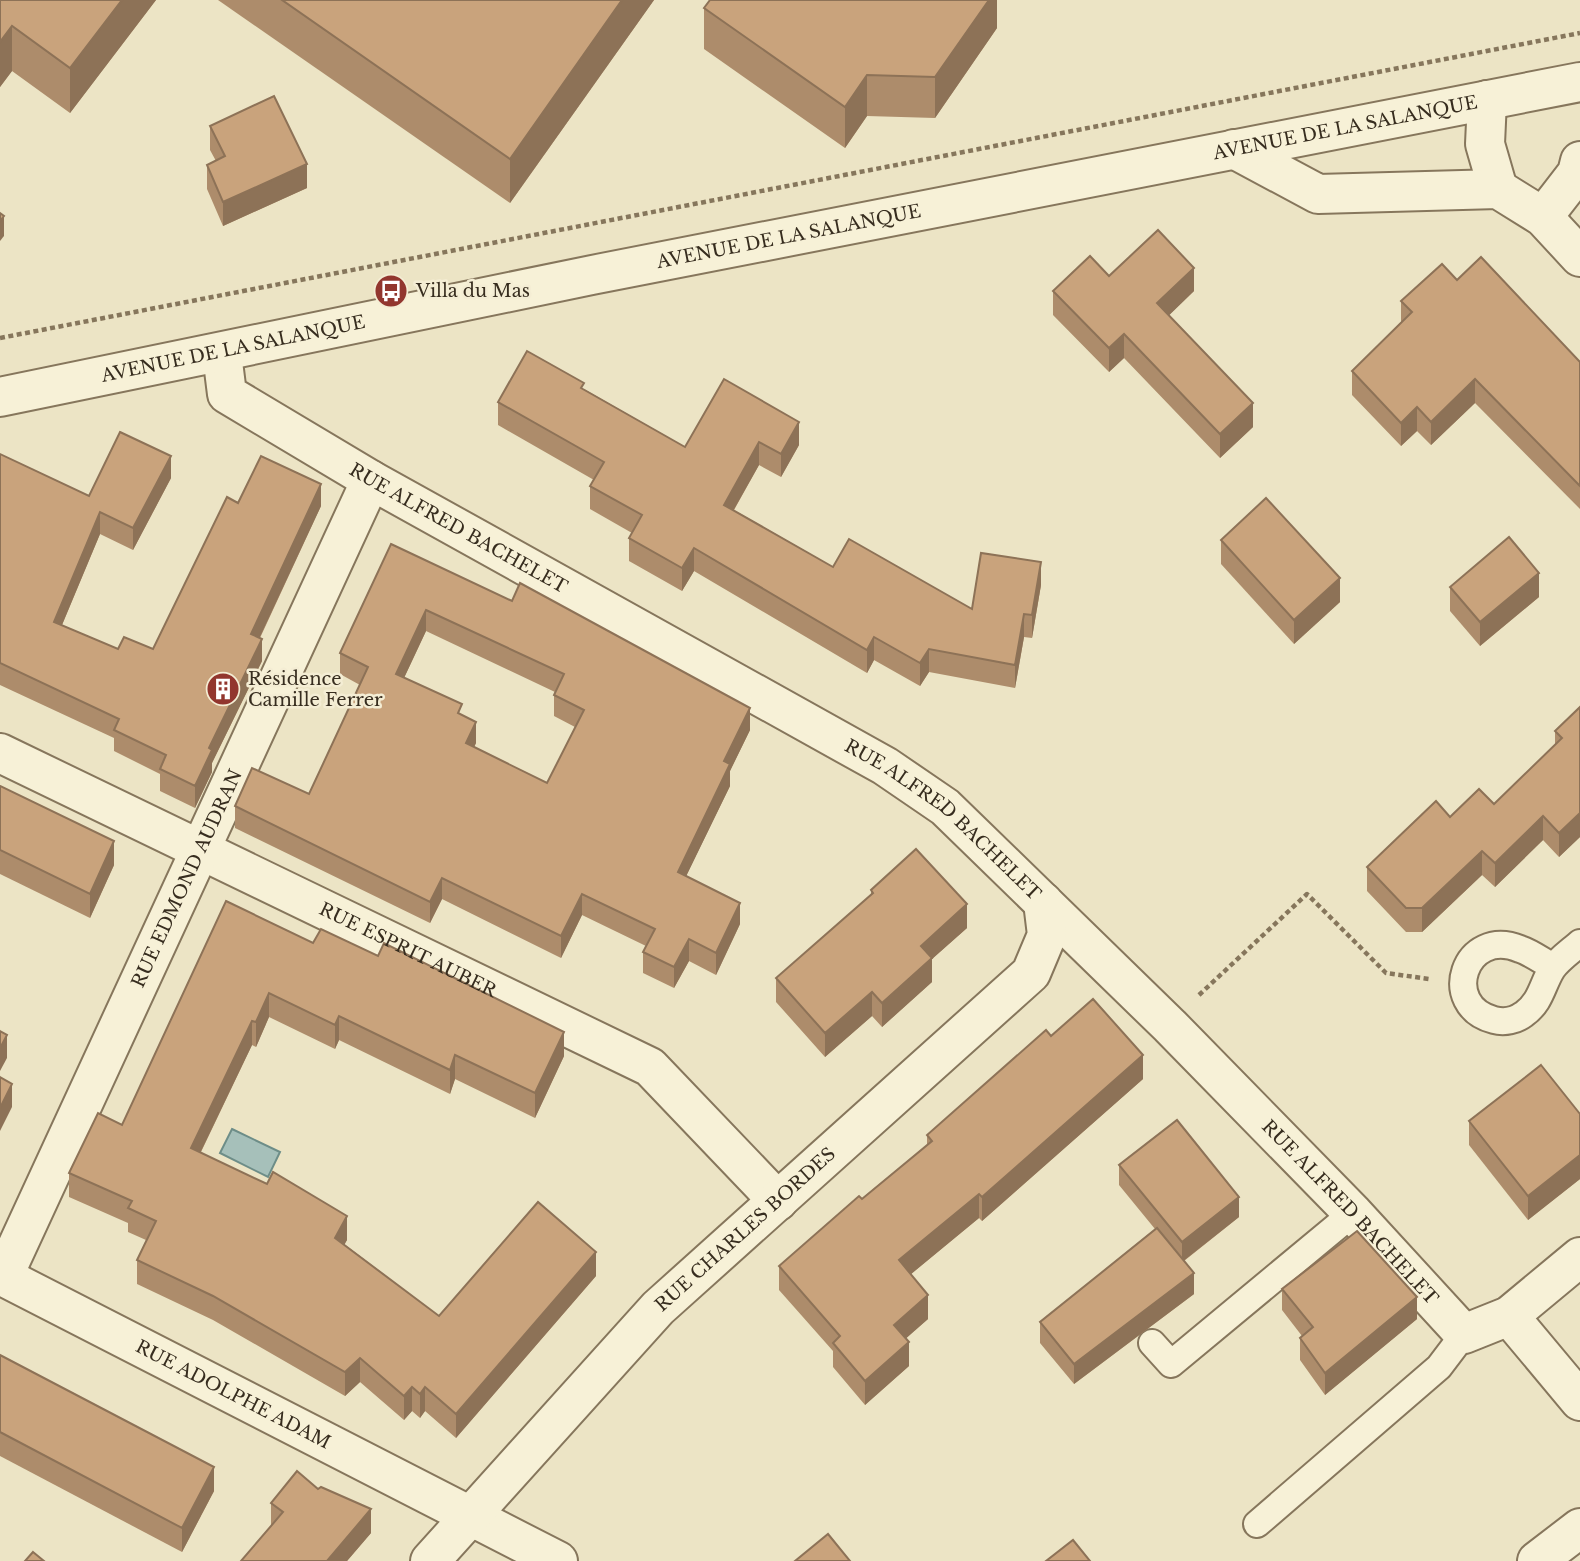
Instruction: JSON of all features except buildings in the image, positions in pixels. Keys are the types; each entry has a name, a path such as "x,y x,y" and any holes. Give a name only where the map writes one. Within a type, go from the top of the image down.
{"street":[{"name":"AVENUE DE LA SALANQUE","path":"0,397 222,354 570,279 1580,82"},
{"path":"1487,100 1485,144 1499,189"},
{"path":"1234,149 1318,194 1499,189 1543,217 1580,257"},
{"path":"1543,217 1577,173 1580,161"},
{"name":"RUE ALFRED BACHELET","path":"222,354 227,394 371,480 885,766 944,807 1170,1026 1353,1213 1464,1334"},
{"name":"RUE EDMOND AUDRAN","path":"2,1276 371,480"},
{"name":"RUE ESPRIT AUBER","path":"0,753 202,848 650,1067 778,1200"},
{"name":"RUE CHARLES BORDES","path":"430,1561 658,1308 1031,972 1047,935 1043,902"},
{"path":"1464,1334 1509,1316 1580,1257"},
{"name":"RUE ADOLPHE ADAM","path":"2,1276 558,1561"},
{"path":"1509,1316 1580,1401"},
{"path":"1537,1561 1580,1528"}],"lane":[{"path":"1553,967 1519,948 1492,944 1473,955 1463,975 1466,1000 1480,1017 1503,1023 1523,1015 1538,1002 1553,967 1580,943"},
{"path":"1152,1343 1171,1364 1353,1213"},
{"path":"1256,1524 1439,1367 1464,1334"}],"path":[{"path":"0,338 1580,33"},
{"path":"1170,1026 1179,1014 1307,894 1386,973 1464,983"}],"water":[{"path":"232,1129 280,1152 268,1177 220,1153"}],"place":[{"name":"Villa du Mas","path":"391,291"},
{"name":"Résidence Camille Ferrer","path":"223,689"}]}
